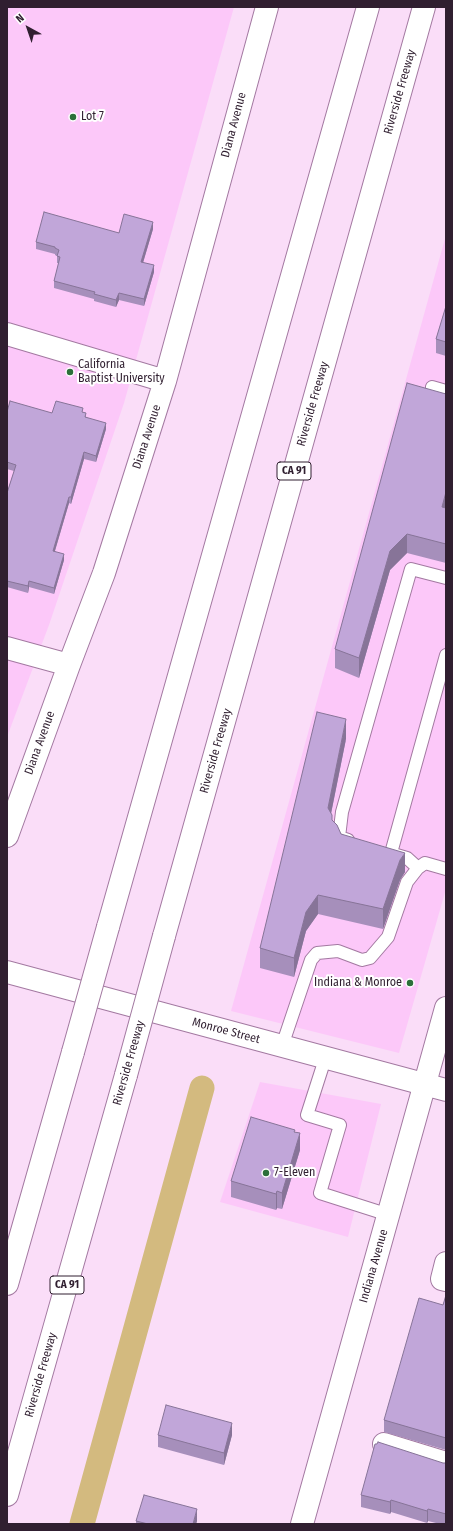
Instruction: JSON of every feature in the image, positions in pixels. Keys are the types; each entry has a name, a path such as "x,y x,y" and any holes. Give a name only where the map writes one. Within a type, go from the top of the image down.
{"main road":[{"name":"Diana Avenue","path":"7,836 104,573 165,381 267,7"},
{"path":"7,1284 368,7"},
{"name":"Riverside Freeway","path":"7,1495 126,1075 424,7"},
{"path":"7,334 165,381"},
{"path":"7,648 69,665"},
{"name":"Monroe Street","path":"7,972 325,1059 446,1090"},
{"name":"Indiana Avenue","path":"304,1524 388,1214 446,1008"},
{"path":"384,1444 446,1463"}],"lane":[{"path":"432,387 446,391"},
{"path":"361,844 339,837 342,812 411,569 446,578"},
{"path":"391,853 446,655"},
{"path":"376,848 407,858 418,868"},
{"path":"282,1046 311,960 317,953 338,951 362,960 370,958 388,937 407,882 418,868 425,863 446,869"},
{"path":"325,1059 307,1115 340,1124 320,1193 388,1214"}],"shaded area":[{"name":"California Baptist University","path":"7,7 234,7 124,403 49,625 7,737"},
{"path":"446,235 446,889 399,1053 231,1011"},
{"path":"260,1082 381,1104 348,1237 220,1202"}],"building":[{"path":"44,212 119,233 124,214 153,222 141,262 154,265 144,299 119,293 116,300 94,294 95,292 54,281 60,257 57,256 59,250 55,247 36,242"},
{"path":"446,306 446,342 436,339"},
{"path":"407,383 446,394 446,492 442,507 446,508 446,544 407,534 390,551 359,658 335,649"},
{"path":"10,401 52,413 56,401 83,408 82,412 86,413 85,417 106,423 96,456 84,452 71,497 69,497 53,551 64,554 54,588 29,581 28,586 7,581 7,493 16,465 7,462 7,412"},
{"path":"317,712 346,719 328,808 332,815 332,820 337,825 341,834 405,853 400,860 383,909 318,895 306,912 294,958 260,948"},
{"name":"7-Eleven","path":"251,1117 295,1130 294,1132 300,1133 282,1193 277,1191 276,1194 231,1181"},
{"path":"446,1295 446,1438 384,1420 419,1298 443,1305"},
{"path":"166,1405 232,1423 224,1453 158,1435"},
{"path":"378,1442 446,1463 446,1514 428,1509 427,1511 391,1500 390,1502 361,1495 375,1444"},
{"path":"144,1495 197,1509 193,1524 148,1524 136,1521"}],"waterway":[{"path":"82,1524 202,1088"}],"place":[{"name":"Lot 7","path":"73,117"},
{"name":"California Baptist University","path":"70,372"},
{"name":"Indiana & Monroe","path":"410,983"},
{"name":"7-Eleven","path":"266,1173"}]}
